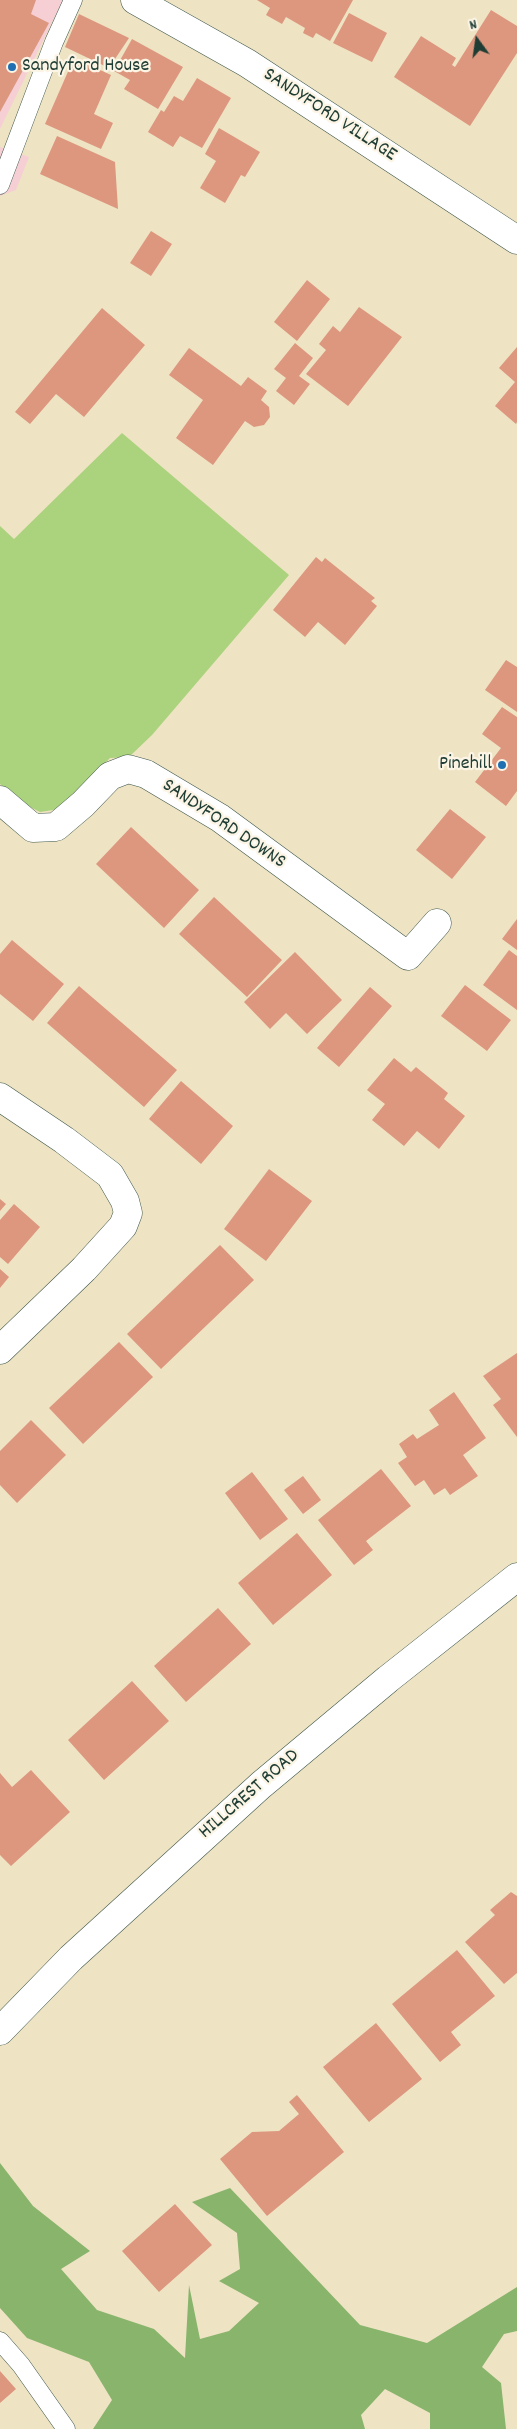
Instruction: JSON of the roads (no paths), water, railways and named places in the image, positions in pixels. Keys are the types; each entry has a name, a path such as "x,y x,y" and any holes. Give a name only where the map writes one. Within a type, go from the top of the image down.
{"street":[{"name":"SANDYFORD VILLAGE","path":"135,0 247,63 517,240"},
{"name":"SANDYFORD DOWNS","path":"0,800 34,828 56,827 83,804 110,776 128,769 146,774 220,818 408,956 437,924"},
{"path":"0,1097 64,1140 110,1175 125,1201 128,1213 123,1226 84,1269 0,1350"},
{"name":"HILLCREST ROAD","path":"0,2031 73,1956 262,1784 388,1679 517,1578"}],"lane":[{"path":"0,185 54,42 73,0"},
{"path":"0,2341 66,2429"}],"place":[{"name":"Sandyford House","path":"12,67"},
{"name":"Pinehill","path":"502,765"}]}
